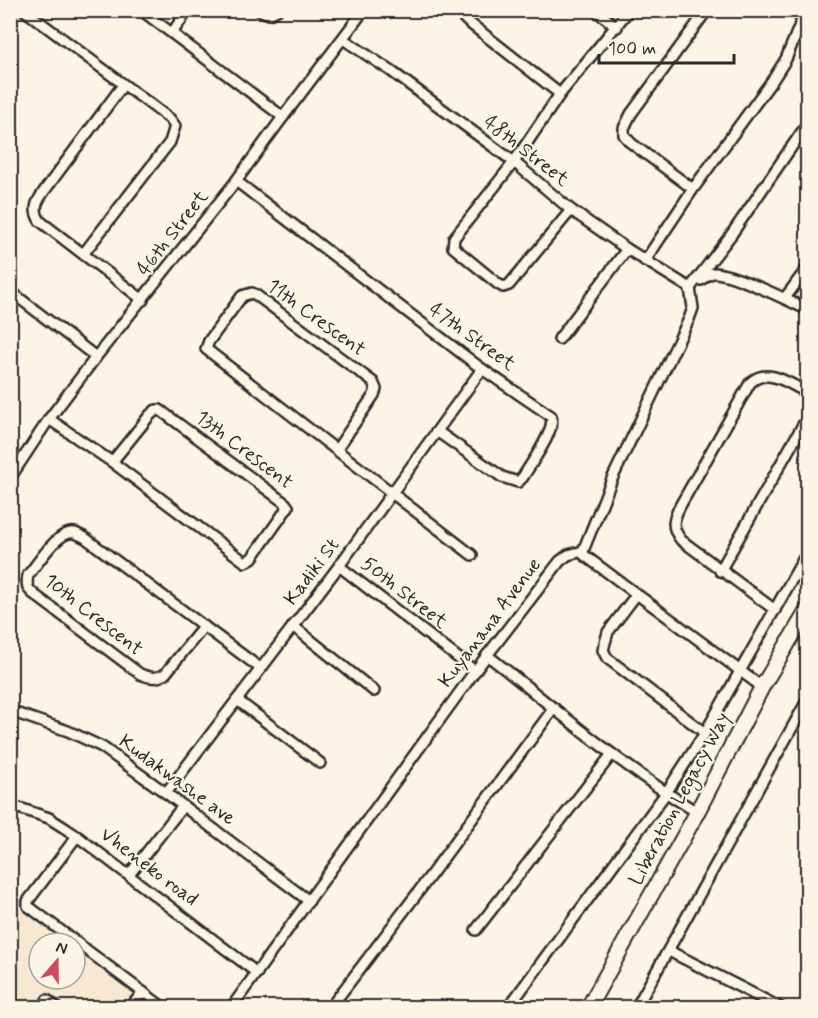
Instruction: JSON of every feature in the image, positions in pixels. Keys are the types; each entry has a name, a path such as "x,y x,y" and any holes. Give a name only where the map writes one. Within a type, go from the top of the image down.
{"main road":[{"name":"Liberation Legacy Way","path":"588,1008 697,812 762,687 807,609"}],"street":[{"path":"24,10 171,119 175,126 170,142 84,253"},
{"path":"141,10 283,117"},
{"path":"172,33 188,10"},
{"path":"259,10 269,14 277,10"},
{"name":"46th Street","path":"10,478 49,419 236,181 364,10"},
{"path":"460,10 467,21 560,94"},
{"path":"595,10 617,27"},
{"path":"571,210 509,285 503,287 453,248 453,242 514,162 560,94 629,10"},
{"path":"693,189 631,143 624,135 624,128 631,114 707,10"},
{"path":"645,261 693,189 774,78 786,59 806,10"},
{"name":"48th Street","path":"343,39 391,71 514,162 571,210 645,261 690,288"},
{"path":"123,85 45,189 36,205 35,213 40,221 143,300"},
{"path":"762,687 636,595 584,555 583,551 612,479 689,319 693,308 690,288 731,235 807,123"},
{"name":"47th Street","path":"236,181 482,369 551,416 552,425 518,482 502,477 438,432"},
{"path":"559,339 627,249"},
{"path":"785,298 807,267"},
{"path":"690,288 711,273 722,273 785,298 807,310"},
{"path":"10,291 96,357"},
{"name":"11th Crescent","path":"337,449 374,394 376,389 373,382 256,295 252,293 242,296 209,340 206,349 471,555"},
{"name":"Kadiki St","path":"166,793 339,566 482,369"},
{"path":"775,610 681,540 675,532 673,523 680,506 756,376 772,375 807,393"},
{"name":"13th Crescent","path":"49,419 112,462 245,562 252,558 288,507 160,410 150,415 112,462"},
{"path":"720,571 807,416"},
{"name":"10th Crescent","path":"204,626 165,674 157,678 148,677 140,674 35,595 28,589 26,583 28,575 59,536 75,532 204,626 260,668"},
{"name":"Kuyanana Avenue","path":"231,1008 487,655 560,561 567,555 583,551"},
{"path":"508,1008 666,793 705,733 807,551"},
{"name":"50th Street","path":"339,566 475,671"},
{"path":"636,595 608,632 603,650 607,658 705,733"},
{"path":"293,626 374,691"},
{"path":"487,655 612,754 697,812"},
{"path":"636,1008 807,699"},
{"path":"237,700 320,763"},
{"path":"330,1008 554,708"},
{"name":"Kudakwashe ave","path":"10,711 90,741 166,793 309,901"},
{"path":"476,930 612,754"},
{"name":"Vheneko road","path":"10,805 49,818 77,836 257,973"},
{"path":"129,875 183,806"},
{"path":"77,836 28,901 28,906 164,1008"},
{"path":"669,951 781,1008"},
{"path":"130,1008 143,992"},
{"path":"47,1000 57,1008"}],"shaded area":[{"path":"10,901 50,931 27,931 27,991 87,991 87,959 150,1007 11,1007"}]}
